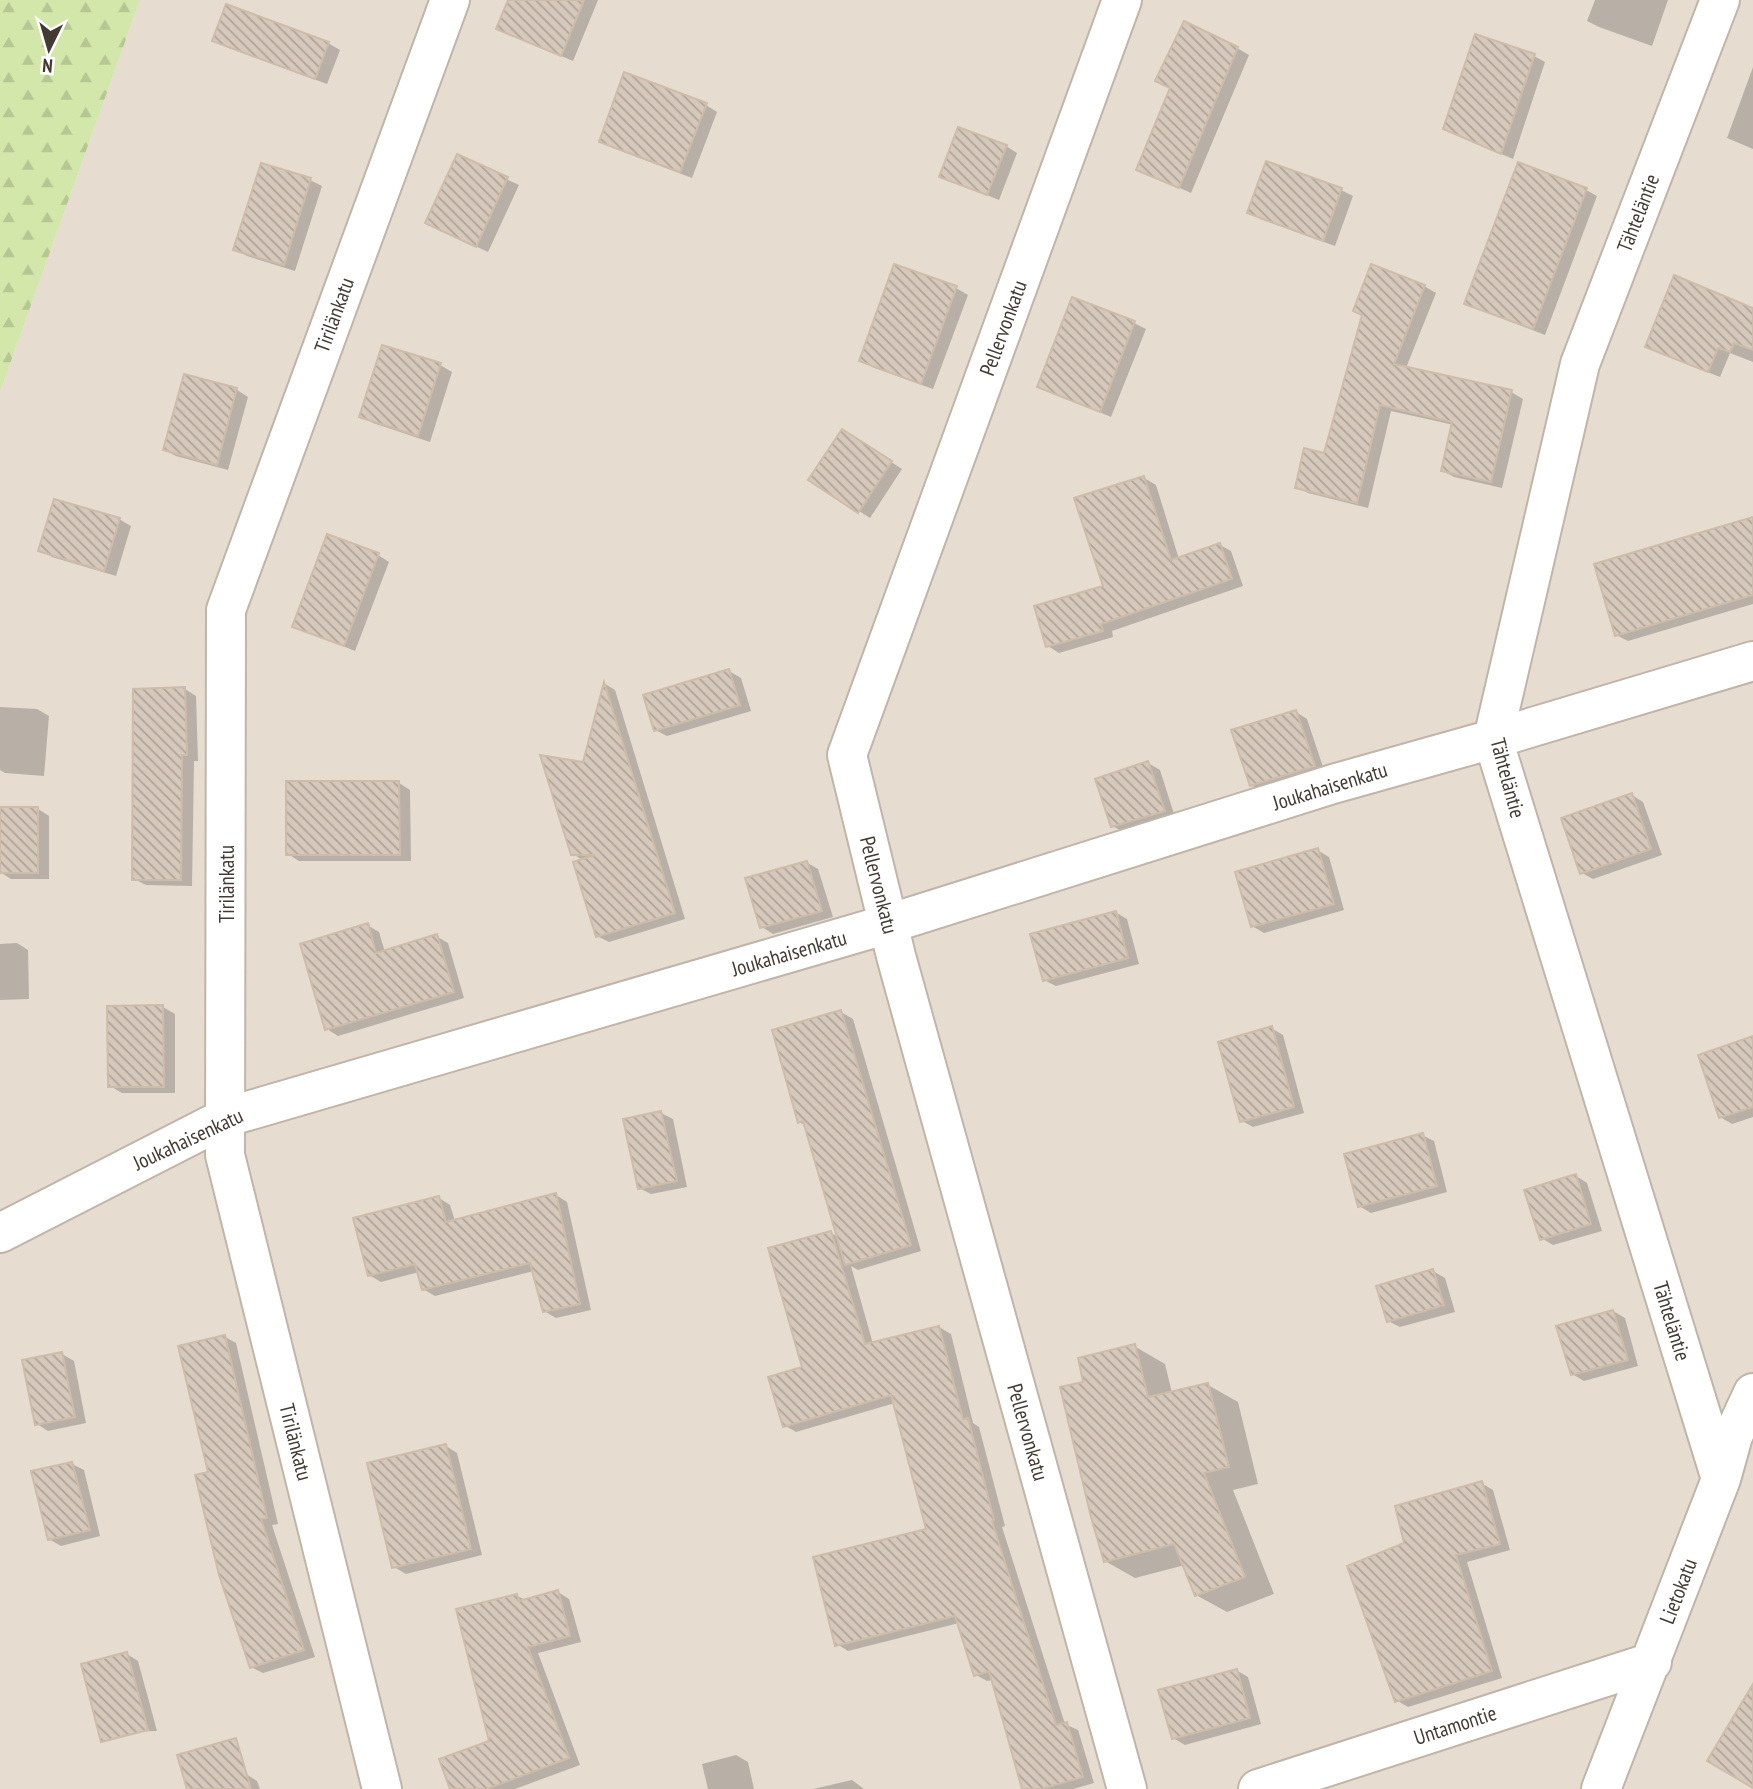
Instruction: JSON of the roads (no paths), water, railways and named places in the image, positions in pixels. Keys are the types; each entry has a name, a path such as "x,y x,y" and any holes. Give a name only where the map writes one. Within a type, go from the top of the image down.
{"street":[{"name":"Tirilänkatu","path":"382,1789 225,1155 226,610 450,0"},
{"name":"Pellervonkatu","path":"1122,0 847,755 888,925 1127,1789"},
{"name":"Tähteläntie","path":"1720,0 1580,364 1493,739 1721,1479"},
{"name":"Joukahaisenkatu","path":"0,1233 227,1116 888,925 1333,784 1753,661"},
{"name":"Lietokatu","path":"1601,1789 1721,1479 1733,1436 1753,1393"},
{"name":"Untamontie","path":"1258,1789 1652,1662"}]}
